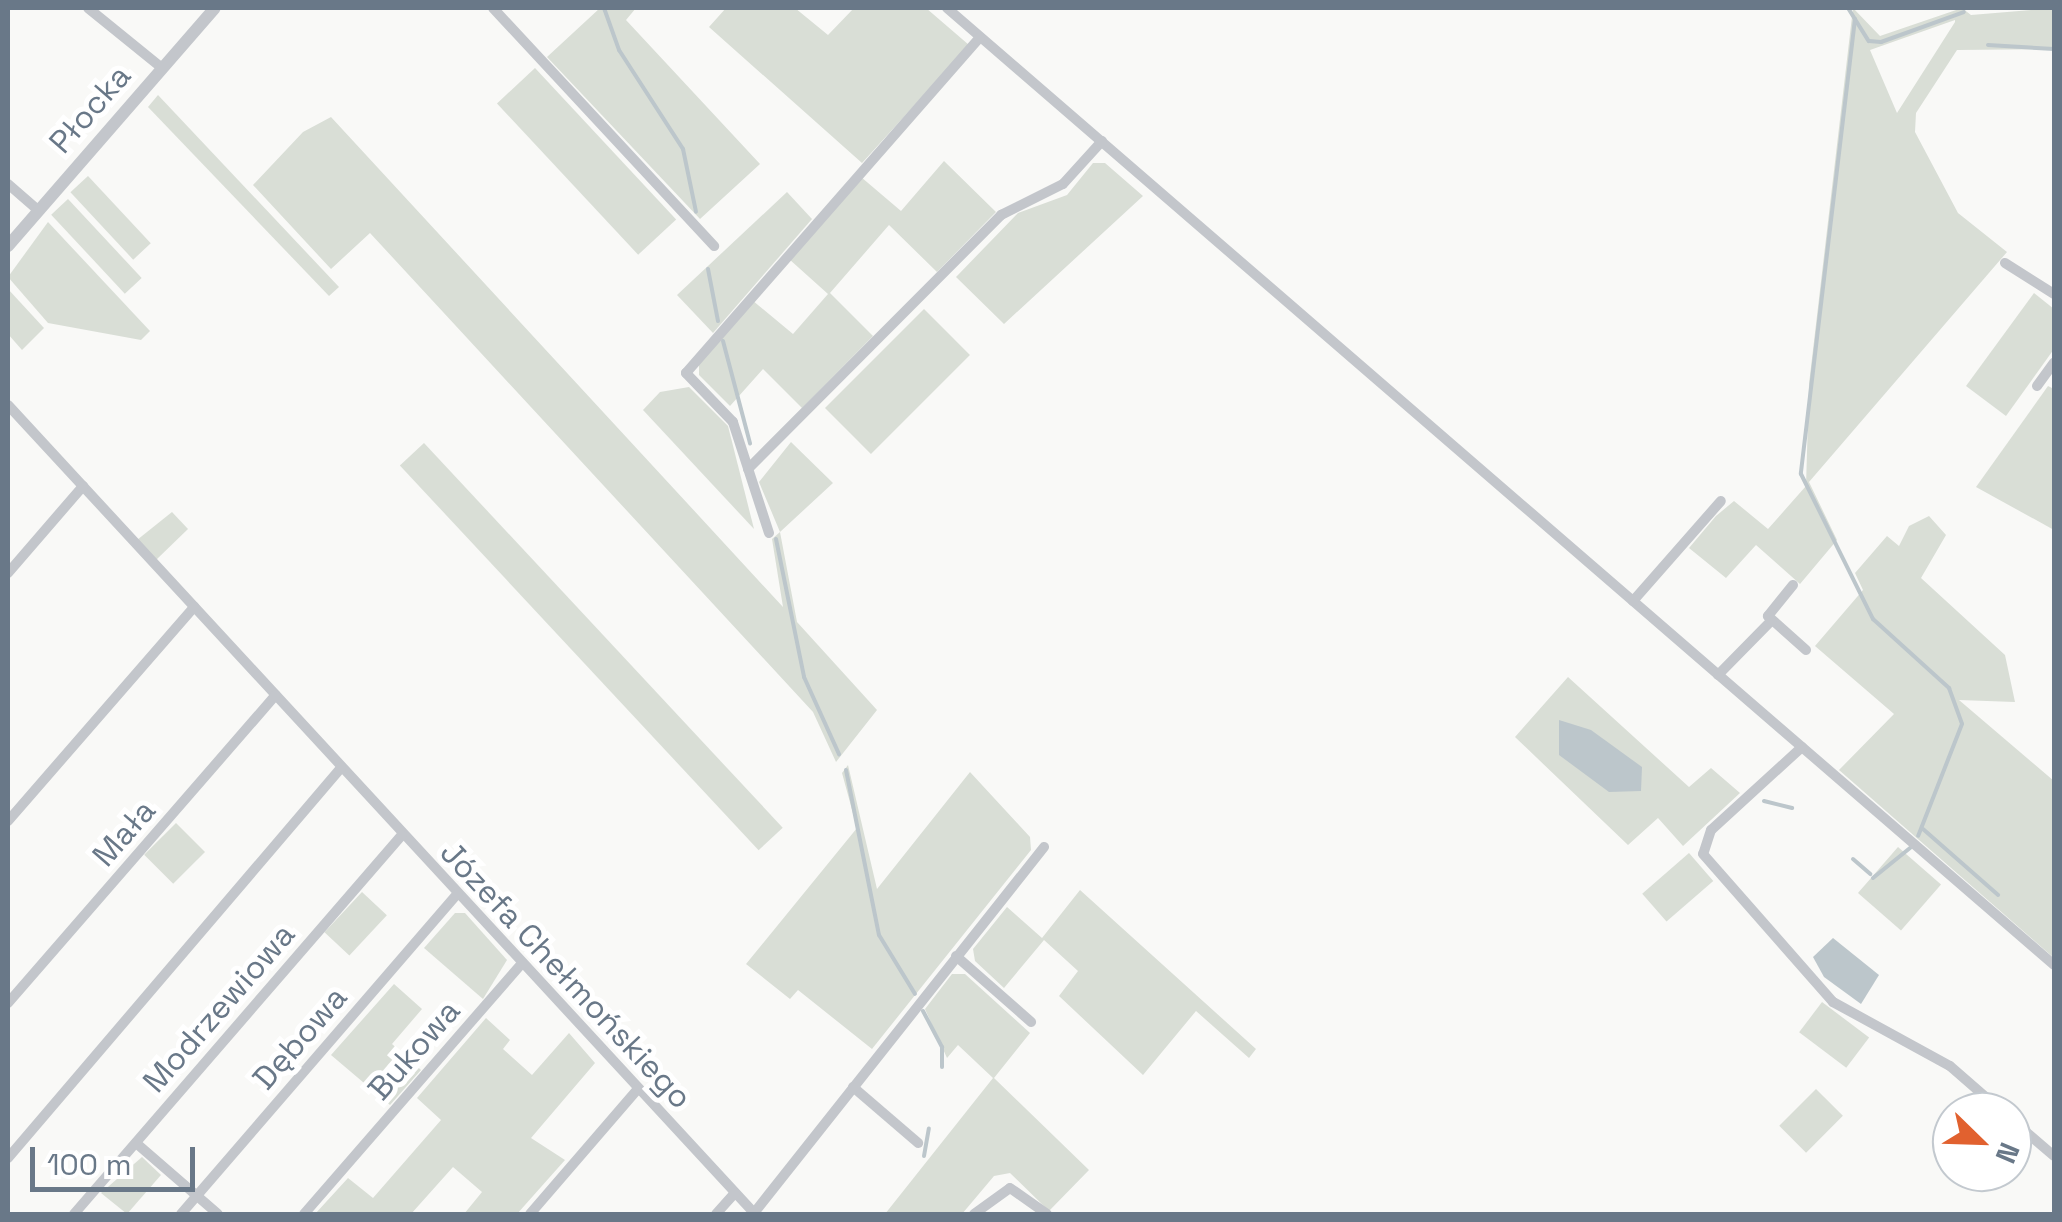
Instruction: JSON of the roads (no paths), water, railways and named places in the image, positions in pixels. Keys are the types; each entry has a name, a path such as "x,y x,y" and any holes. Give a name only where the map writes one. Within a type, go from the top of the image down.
{"street":[{"path":"88,8 162,68"},
{"name":"Płocka","path":"8,246 215,8"},
{"path":"492,8 714,246"},
{"path":"947,8 2054,965"},
{"path":"769,534 733,422 687,376 689,367 980,37"},
{"path":"748,470 1002,216 1063,184 1102,141"},
{"path":"8,184 38,210"},
{"path":"2005,264 2054,294"},
{"path":"2037,386 2054,363"},
{"name":"Józefa Chełmońskiego","path":"8,406 755,1214"},
{"path":"8,573 83,486"},
{"path":"1633,601 1720,501"},
{"path":"1718,675 1772,621 1793,585"},
{"path":"8,821 194,607"},
{"path":"1772,621 1806,650"},
{"name":"Mała","path":"8,1003 276,695"},
{"path":"1802,747 1711,830 1703,854 1842,1010 1950,1066 1980,1092"},
{"path":"8,1157 342,768"},
{"name":"Modrzewiowa","path":"74,1214 402,834"},
{"path":"755,1214 1044,847"},
{"name":"Dębowa","path":"182,1214 457,894"},
{"path":"956,956 1031,1022"},
{"name":"Bukowa","path":"304,1214 522,963"},
{"path":"853,1087 918,1144"},
{"path":"530,1214 637,1090"},
{"path":"2032,1137 2054,1156"},
{"path":"136,1144 218,1214"},
{"path":"974,1214 1010,1188 1046,1214"},
{"path":"716,1214 735,1194"}],"waterway":[{"path":"604,8 619,50 683,149 696,212"},
{"path":"1848,8 1869,41 1881,42 1964,12"},
{"path":"1855,19 1801,474 1873,619 1949,688 1962,724 1918,836"},
{"path":"1988,45 2054,49"},
{"path":"708,269 718,321"},
{"path":"723,341 750,443"},
{"path":"776,539 804,677 839,754"},
{"path":"846,770 879,935 915,994"},
{"path":"1764,801 1792,808"},
{"path":"1923,829 1998,895"},
{"path":"1873,878 1910,848"},
{"path":"1853,859 1870,874"},
{"path":"923,1011 942,1047 942,1067"},
{"path":"924,1156 929,1128"}]}
